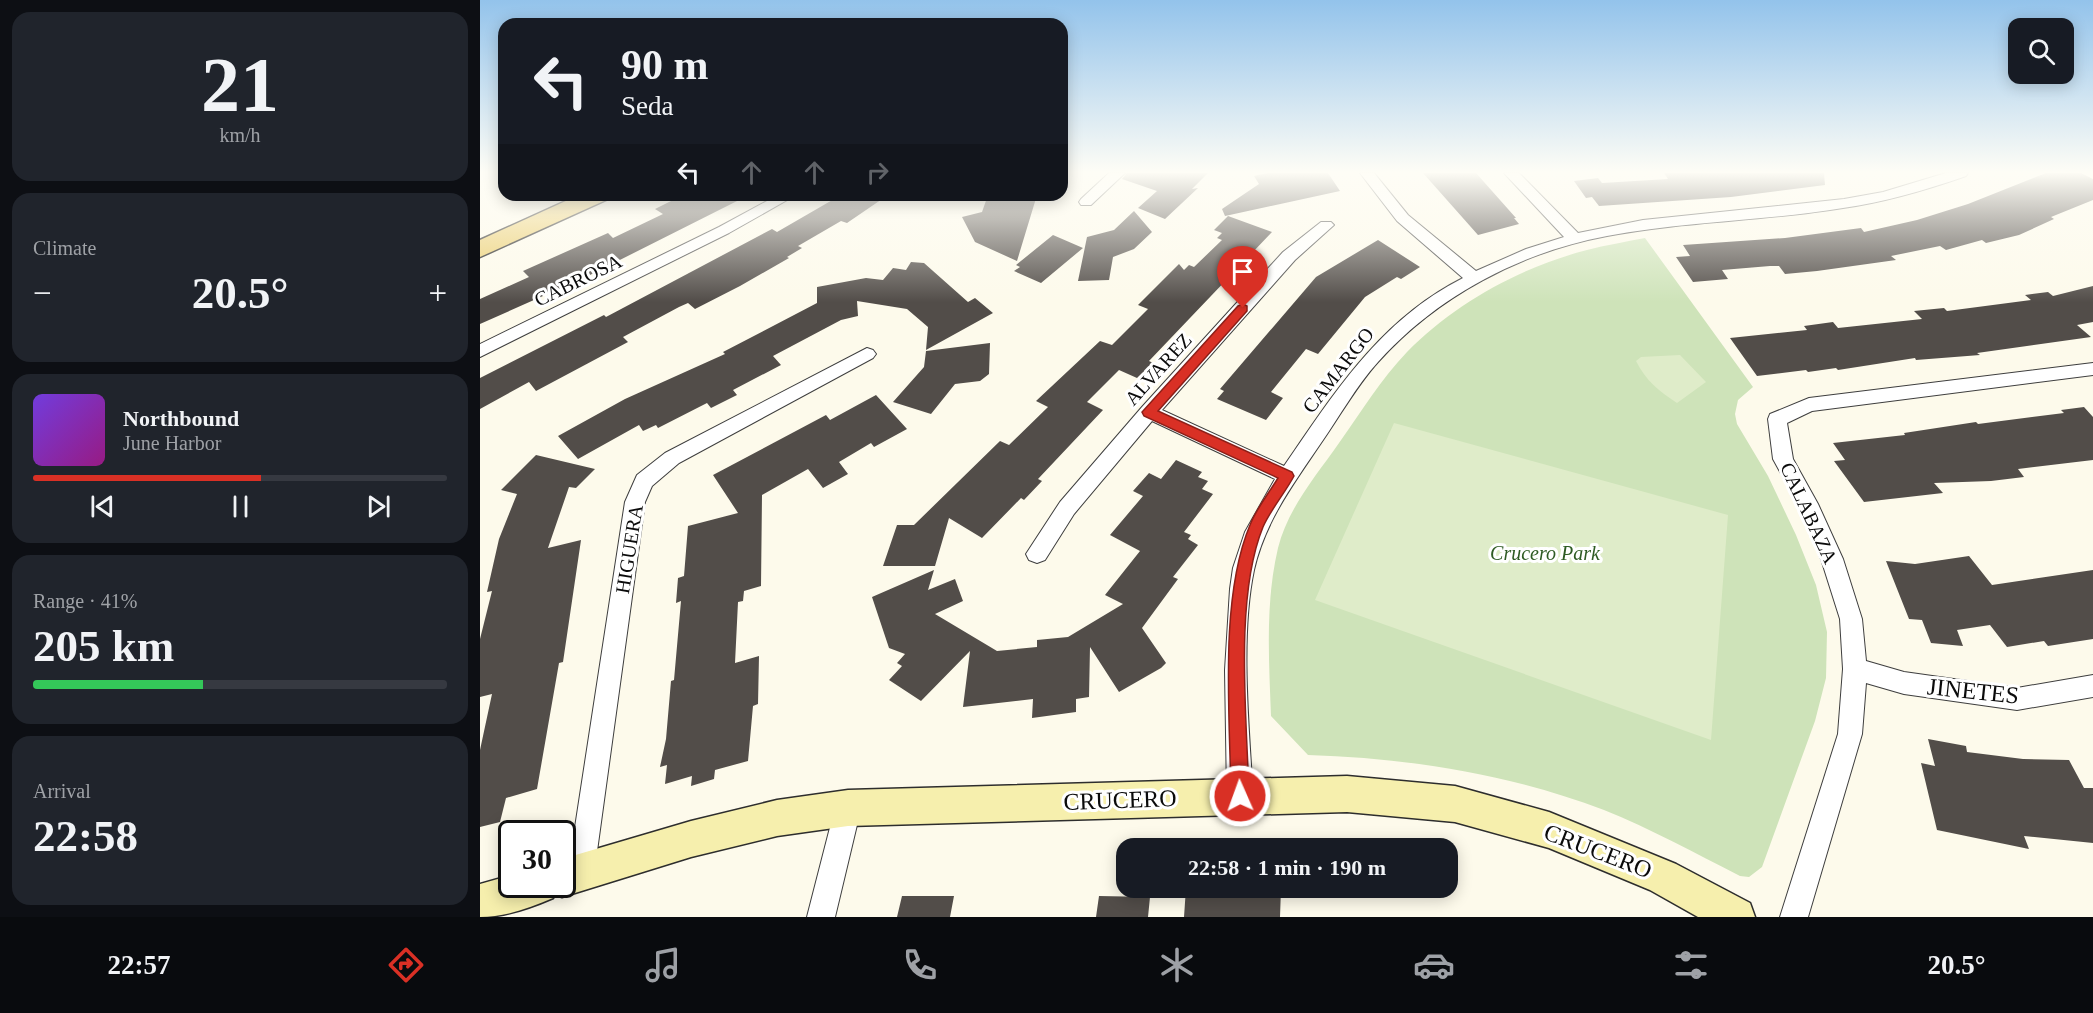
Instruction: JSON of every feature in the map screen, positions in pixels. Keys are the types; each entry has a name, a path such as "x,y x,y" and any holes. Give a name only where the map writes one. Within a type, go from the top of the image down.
{"main road":[{"path":"480,229 510,216"},
{"path":"480,249 553,216"}],"street":[{"name":"CABROSA","path":"480,351 750,216"},
{"path":"1398,216 1474,278"},
{"path":"1552,216 1574,238"},
{"name":"CAMARGO","path":"1240,796 1238,617 1244,570 1257,525 1287,476 1371,357 1409,321 1474,278 1536,249 1574,238 1642,225 1743,216"},
{"name":"ALVAREZ","path":"1037,554 1067,508 1149,412 1289,256 1326,225"},
{"name":"HIGUERA","path":"576,852 635,502 644,481 672,458 867,354"},
{"name":"CALABAZA","path":"1794,917 1850,734 1855,669 1851,619 1832,559 1808,504 1783,459 1778,419 1809,405 2093,369"},
{"path":"1149,412 1287,476"},
{"name":"JINETES","path":"1855,669 1905,683 2017,699 2093,686"},
{"name":"CRUCERO","path":"576,875 691,839 755,824 848,808 1347,794 1455,804 1549,830 1663,876 1736,917"},
{"path":"821,917 848,808"},
{"path":"480,903 498,898"}],"green space":[{"name":"Crucero Park","path":"1645,238 1753,387 1738,400 1735,414 1737,424 1768,476 1796,535 1816,585 1827,632 1826,678 1815,721 1762,867 1749,877 1740,876 1656,833 1604,810 1532,787 1421,764 1308,755 1271,716 1269,653 1271,590 1278,548 1283,533 1304,493 1388,373 1426,334 1490,289 1562,257"},
{"path":"1680,355 1706,382 1677,403 1654,385 1636,361 1641,357"},
{"path":"1394,423 1728,515 1711,740 1315,600"}],"building":[{"path":"659,216 708,216 588,276 480,324 480,299 529,277 523,271 608,233 613,238"},
{"path":"805,216 858,216 847,223 841,221 798,246 802,248 787,257 789,258 740,286 695,309 688,303 623,337 628,342 536,391 529,382 480,409 480,378 604,315 606,317 772,229 777,232"},
{"path":"1031,216 1017,261 975,242 962,217"},
{"path":"1129,216 1138,216 1152,232 1134,249 1113,257 1109,280 1078,281 1087,237 1114,230"},
{"path":"1228,216 1272,232 1149,361 1153,363 1137,378 1119,370 1087,402 1103,410 1038,479 1042,481 1024,500 1021,498 982,538 949,518 935,566 883,566 897,525 914,525 1000,441 1009,445 1048,407 1036,401 1100,341 1112,345 1148,309 1138,305 1179,264 1184,270 1189,265 1194,267 1222,240 1217,238 1222,233 1214,230"},
{"path":"1461,216 1514,216 1519,224 1478,235"},
{"path":"1930,216 2054,216 2051,217 2054,219 2019,235 1986,243 1982,240 1946,250 1940,246 1891,256 1896,260 1817,271 1785,274 1779,266 1722,270 1728,279 1693,282 1676,257 1690,256 1683,245 1785,238 1861,228 1864,232"},
{"path":"1053,235 1083,248 1041,283 1014,271 1020,267 1016,265"},
{"path":"1378,240 1420,267 1401,279 1397,277 1365,297 1318,354 1306,349 1271,392 1283,398 1266,420 1217,399 1224,391 1220,389 1316,277"},
{"path":"911,262 924,263 968,302 975,298 993,313 926,350 928,327 907,309 857,301 858,316 841,320 773,356 781,365 733,390 737,395 711,408 707,403 658,428 656,425 643,431 639,425 578,459 558,436 625,399 725,354 723,352 817,303 817,287 866,278 883,280 893,268 906,270"},
{"path":"2093,286 2093,322 2077,325 2091,337 1977,353 1980,355 1916,360 1915,358 1838,370 1836,368 1808,372 1806,370 1757,376 1730,338 1807,330 1804,326 1833,322 1838,328 1922,319 1914,311 1944,308 1947,311 2031,300 2025,295 2048,292 2053,296"},
{"path":"990,343 989,374 980,381 955,384 931,414 893,402 924,367 926,351"},
{"path":"876,395 907,429 874,447 871,443 839,462 848,474 823,488 808,469 762,495 761,586 744,591 743,601 738,602 735,663 759,656 758,704 753,706 748,761 715,770 714,779 691,786 692,776 665,784 667,765 660,767 666,739 671,681 674,680 681,601 676,603 678,578 684,576 688,526 738,513 713,475 826,415 830,420"},
{"path":"2084,407 2093,417 2093,460 2018,469 2024,477 1934,483 1943,493 1864,502 1834,461 1845,460 1833,443 1905,435 1904,433 1976,422 1978,424 2064,413 2061,410"},
{"path":"536,455 595,469 576,488 569,487 548,548 581,540 563,662 559,663 537,789 506,798 500,820 480,827 480,750 492,694 480,697 480,639 492,591 487,592 499,539 517,494 501,490"},
{"path":"1176,460 1202,472 1198,477 1208,481 1202,489 1213,494 1184,532 1191,535 1188,539 1198,545 1173,577 1178,579 1142,628 1166,663 1161,668 1119,692 1090,647 1089,697 1076,699 1076,712 1032,718 1033,699 963,707 970,651 921,701 889,680 902,666 897,663 905,654 889,648 872,597 934,570 928,590 955,579 963,601 935,614 997,651 1037,647 1037,640 1068,637 1123,604 1105,595 1140,551 1110,535 1143,496 1133,491 1149,473 1161,479"},
{"path":"1969,556 1992,585 2093,570 2093,639 2048,646 2044,641 2007,647 1990,625 1957,630 1963,646 1931,643 1922,620 1909,619 1886,561 1915,564"},
{"path":"1928,739 1966,746 1967,752 2023,759 2069,760 2084,788 2093,788 2093,843 2024,836 2029,849 1937,830 1921,763 1935,766"},
{"path":"902,896 954,896 950,917 897,917"},
{"path":"1099,896 1150,898 1148,917 1096,917"},
{"path":"1185,898 1281,898 1280,917 1184,917"}],"route":[{"path":"1240,796 1238,617 1244,570 1257,525 1287,476 1149,412 1243,308"}]}
